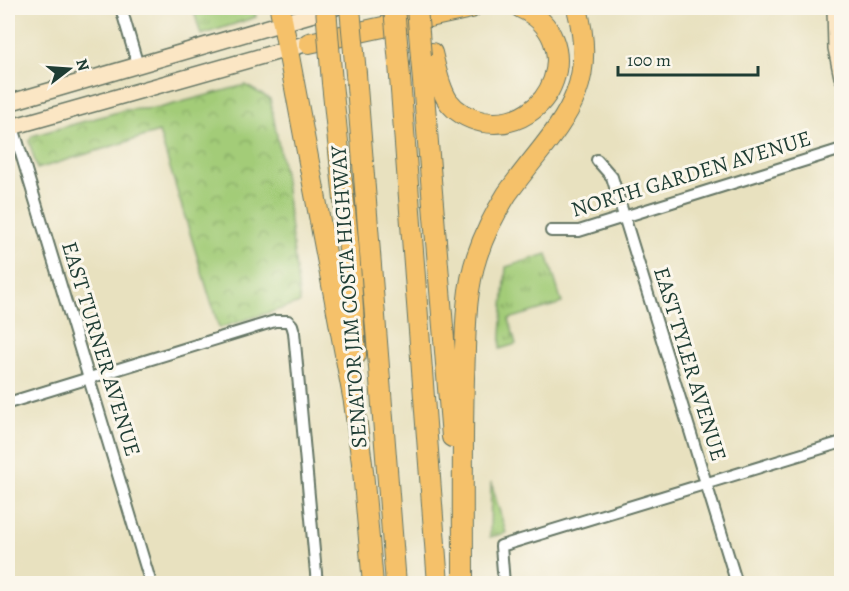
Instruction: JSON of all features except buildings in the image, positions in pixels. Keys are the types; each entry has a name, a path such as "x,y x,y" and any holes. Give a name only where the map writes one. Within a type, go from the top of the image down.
{"highway":[{"path":"326,8 349,249 363,471 373,584"},
{"name":"SENATOR JIM COSTA HIGHWAY","path":"350,8 396,584"},
{"path":"394,8 438,584"},
{"path":"417,8 427,55 447,99 460,112 479,121 495,123 523,117 537,107 545,98 554,80 558,62 555,44 547,27 534,14 521,8"},
{"path":"425,8 463,584"},
{"path":"309,43 471,8"},
{"path":"463,584 464,395 466,321 470,282 483,242 501,205 555,133 573,101 582,70 584,53 577,8"},
{"path":"281,15 347,366 363,471"}],"main road":[{"path":"8,103 138,66 281,15 334,8"},
{"path":"10,127 288,50 425,8"},
{"path":"835,8 837,48 842,77"}],"street":[{"path":"121,8 138,66"},
{"name":"EAST TURNER AVENUE","path":"10,127 151,584"},
{"name":"NORTH GARDEN AVENUE","path":"551,231 579,231 842,149"},
{"name":"EAST TYLER AVENUE","path":"597,160 612,177 737,584"},
{"path":"8,403 275,321 288,321 294,332 317,584"},
{"path":"504,584 501,546 842,442"}],"green space":[{"path":"193,8 254,8 256,17 201,35"},
{"path":"245,85 270,99 284,173 300,303 219,328 159,132 37,169 29,141 32,136 125,110 159,108"},
{"path":"547,254 562,303 509,319 516,344 500,349 506,267"},
{"path":"491,482 506,533 490,537"}]}
